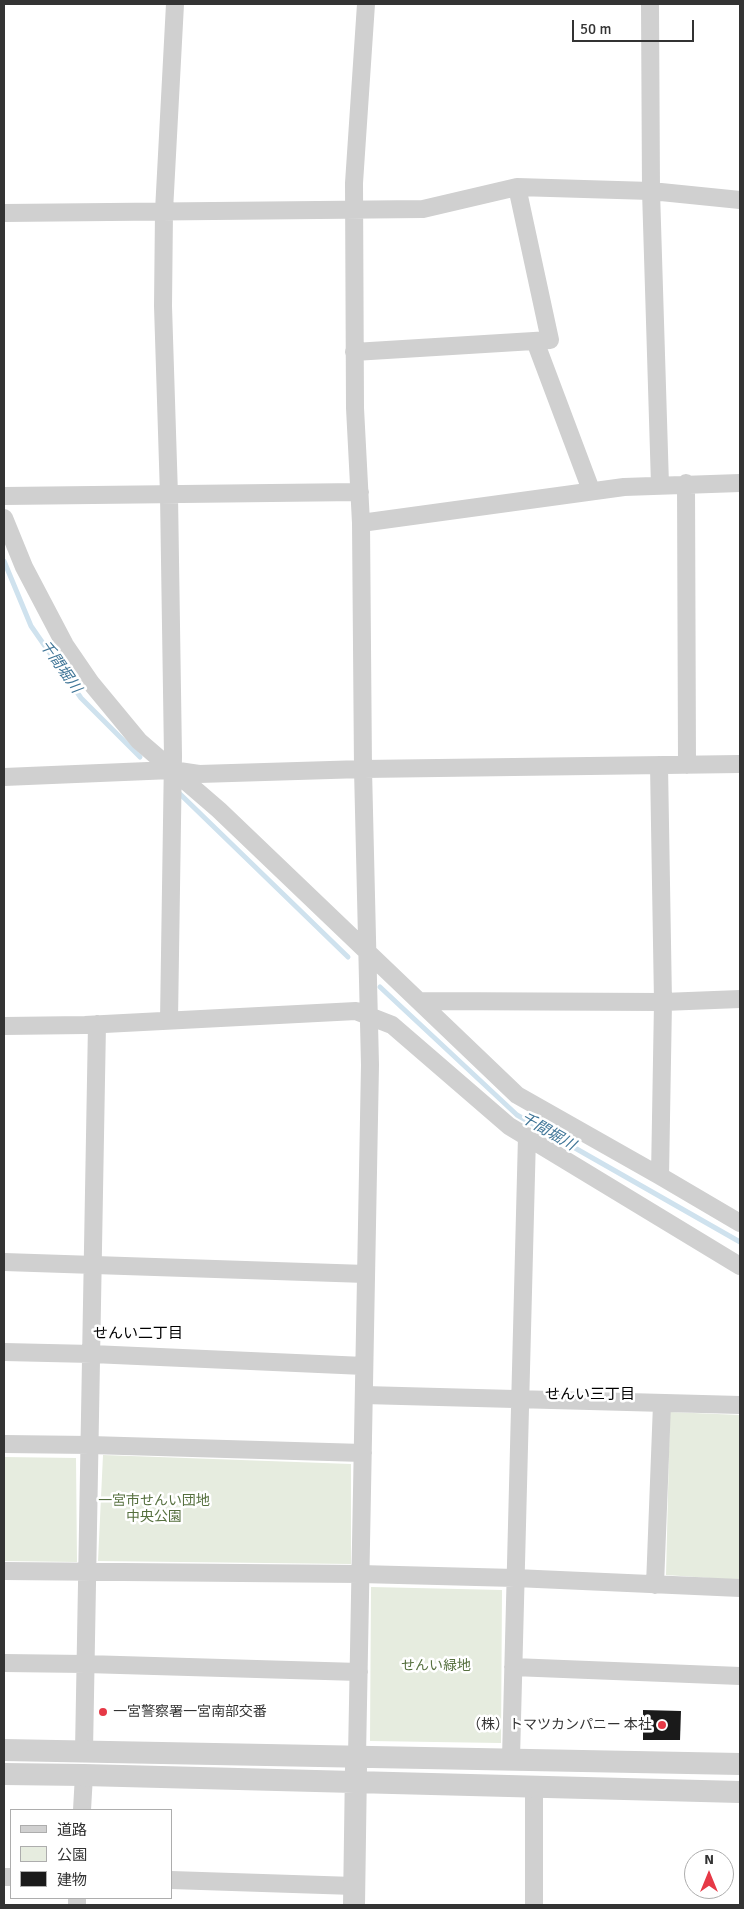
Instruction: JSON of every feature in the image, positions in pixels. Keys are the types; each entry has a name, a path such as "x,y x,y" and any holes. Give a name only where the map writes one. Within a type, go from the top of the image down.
{"street":[{"path":"169,1020 172,770 169,495 163,306 164,211 175,4"},
{"path":"172,1880 354,1896 370,1065 366,951 361,523 355,408 354,183 366,4"},
{"path":"650,4 651,191 660,485"},
{"path":"4,213 423,209 517,187 651,191 740,200"},
{"path":"354,352 550,340 517,187"},
{"path":"535,341 591,490"},
{"path":"686,483 687,765"},
{"path":"361,523 514,503 591,490 686,483 740,483"},
{"path":"4,496 360,492"},
{"path":"4,518 24,567 65,645 91,683 140,742 219,810 517,1095 740,1223"},
{"path":"4,777 172,770 199,774 363,769 740,764"},
{"path":"659,766 663,1002 660,1176"},
{"path":"419,1001 663,1002 740,999"},
{"path":"4,1026 98,1024 356,1011 392,1025 509,1126 740,1266"},
{"path":"84,1751 98,1024"},
{"path":"510,1758 527,1136"},
{"path":"4,1262 366,1274"},
{"path":"4,1352 364,1366"},
{"path":"364,1395 740,1405"},
{"path":"656,1585 662,1404"},
{"path":"4,1444 363,1453"},
{"path":"4,1571 360,1574 515,1578 740,1588"},
{"path":"4,1664 86,1664 359,1672"},
{"path":"512,1667 740,1676"},
{"path":"4,1750 510,1758 740,1764"},
{"path":"4,1774 740,1792"},
{"path":"82,1809 84,1775"},
{"path":"534,1788 534,1905"}],"green space":[{"path":"670,1412 740,1415 740,1580 666,1575"},
{"name":"一宮市せんい団地 中央公園","path":"103,1455 351,1464 351,1564 98,1561"},
{"path":"4,1457 76,1458 77,1562 4,1561"},
{"name":"せんい緑地","path":"371,1587 502,1590 501,1743 370,1741"}],"building":[{"name":"（株）トマツカンパニー 本社","path":"643,1710 681,1711 680,1740 643,1740"}],"waterway":[{"name":"千間堀川","path":"4,561 31,626 81,698 140,757"},
{"name":"千間堀川","path":"180,794 348,957"},
{"name":"千間堀川","path":"380,987 517,1115 740,1242"}],"place":[{"name":"一宮警察署一宮南部交番","path":"103,1712"},
{"name":"（株）トマツカンパニー 本社","path":"662,1725"}],"district":[{"name":"せんい二丁目","path":"138,1334"},
{"name":"せんい三丁目","path":"590,1395"}]}
